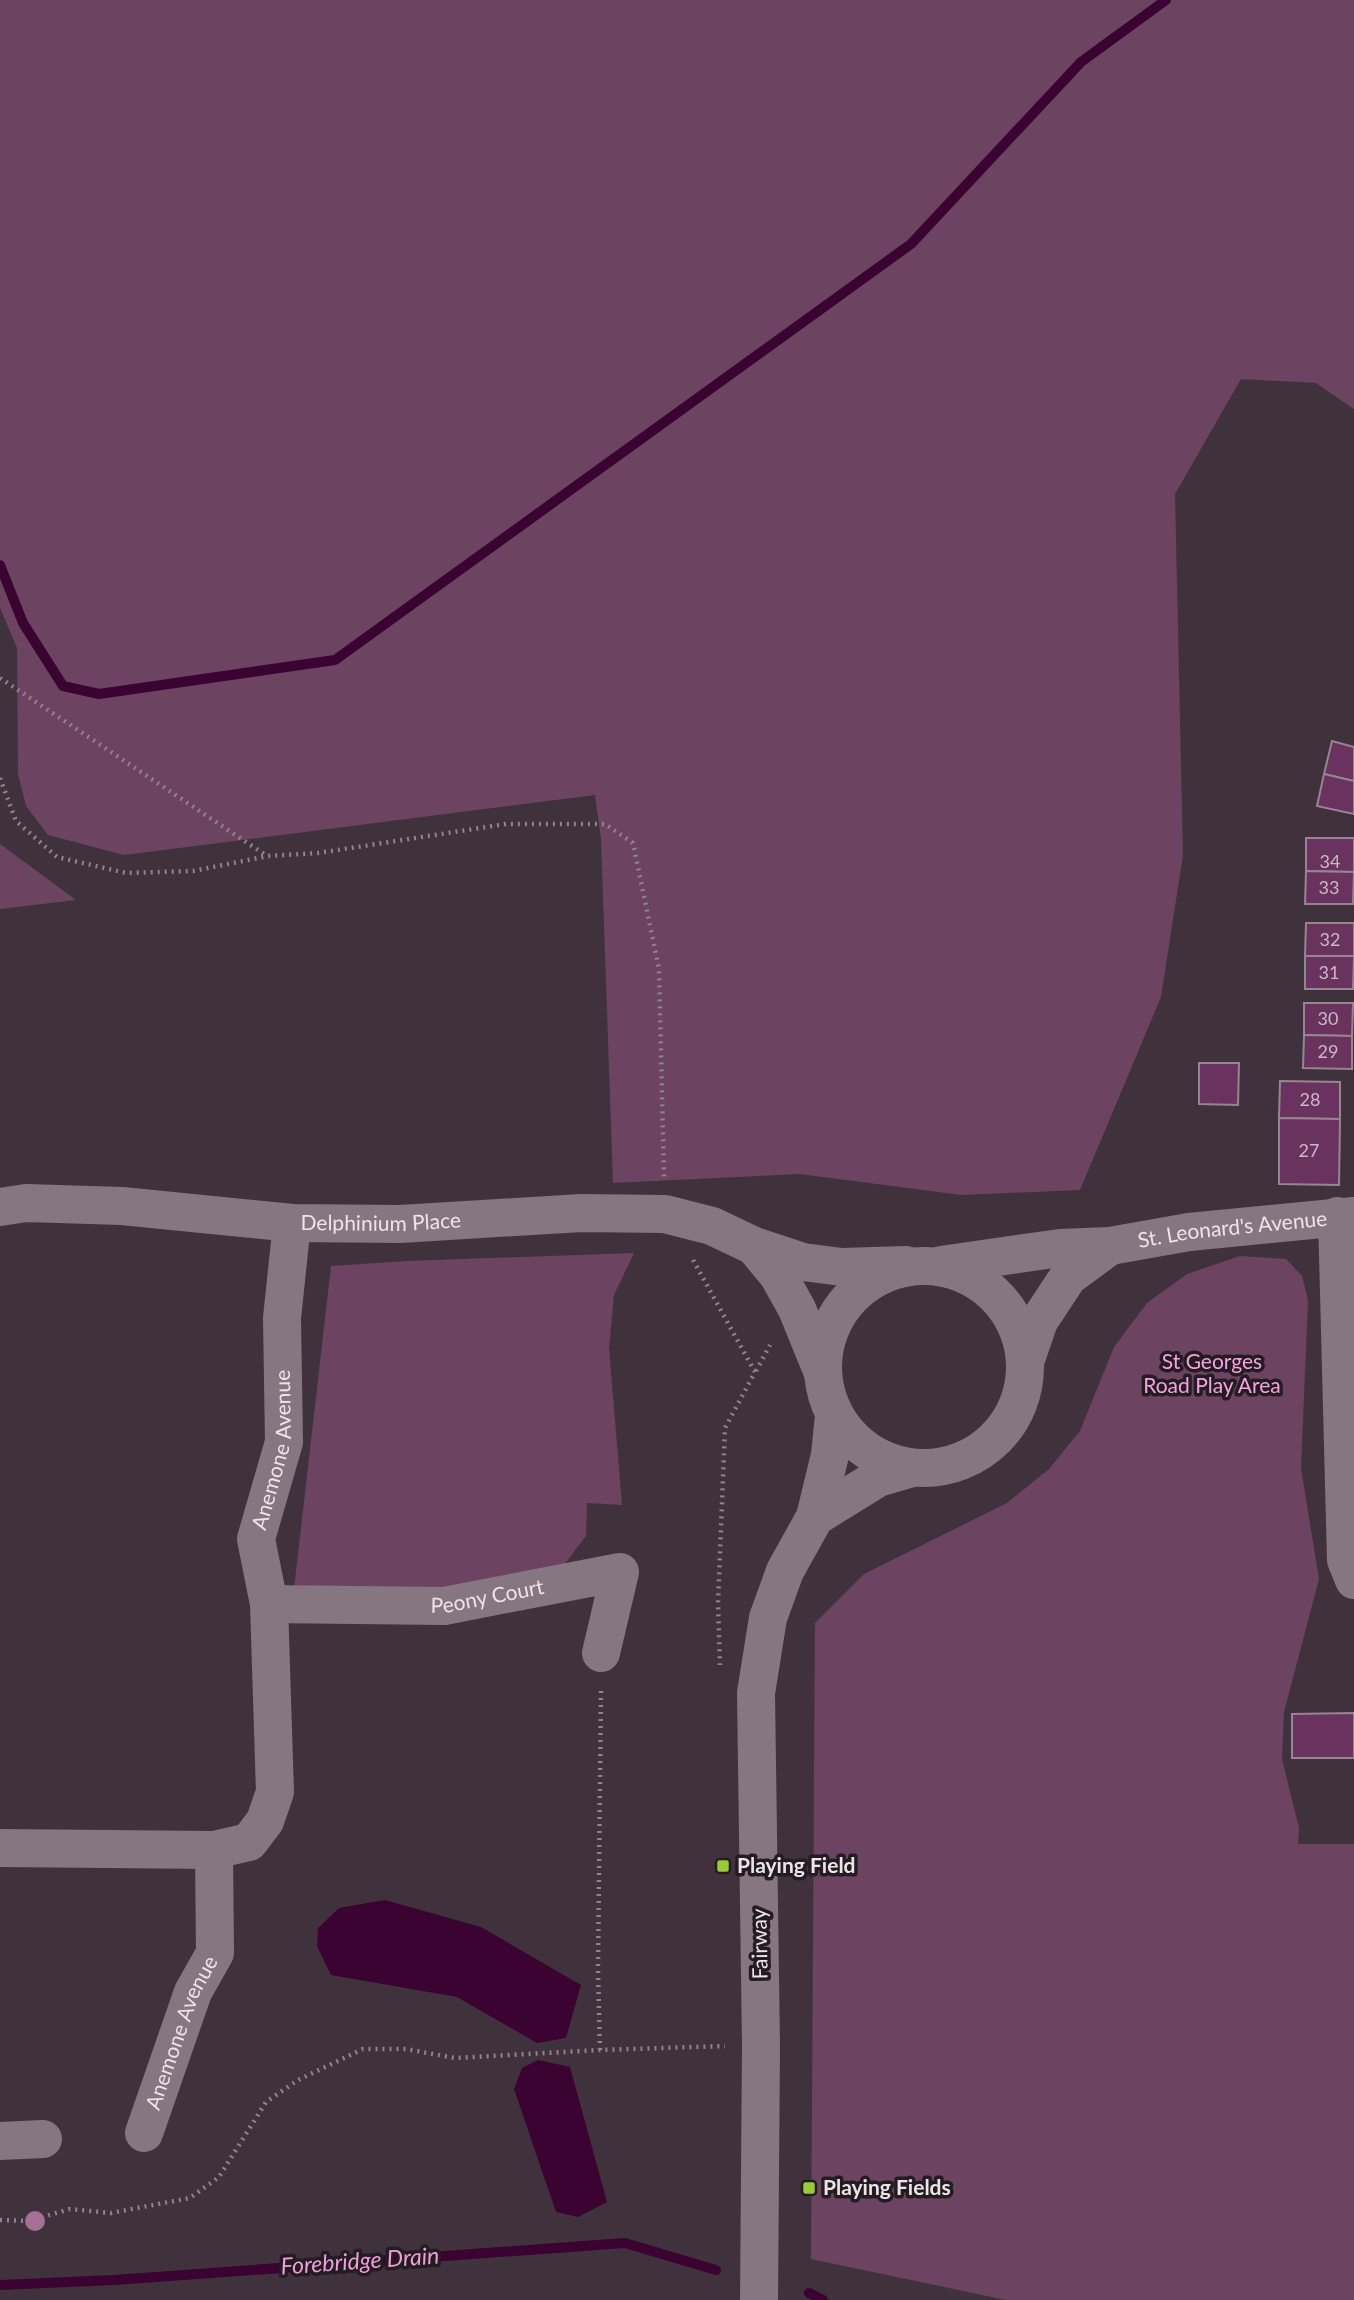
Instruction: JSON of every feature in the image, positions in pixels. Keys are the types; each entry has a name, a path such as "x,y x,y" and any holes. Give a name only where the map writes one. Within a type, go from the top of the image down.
{"street":[{"name":"Delphinium Place","path":"0,1207 26,1203 122,1206 292,1223 400,1224 581,1213 665,1214 712,1226 754,1246 803,1262 842,1267 923,1265"},
{"name":"St. Leonard's Avenue","path":"923,1265 1060,1248 1110,1246 1189,1232 1346,1216"},
{"path":"1346,1216 1346,1560 1354,1580"},
{"name":"Anemone Avenue","path":"0,1849 214,1850 249,1842 265,1821 275,1792 269,1604 256,1539 284,1442 282,1318 292,1223"},
{"name":"Delphinium Place","path":"754,1246 778,1275 797,1308 823,1373"},
{"name":"St. Leonard's Avenue","path":"1026,1359 1039,1321 1068,1277 1110,1246"},
{"path":"923,1265 985,1284 1005,1303 1021,1334 1026,1359 1023,1394 1004,1431 977,1454 948,1466 912,1468 878,1458 856,1443 834,1416 822,1383 825,1339 845,1301 872,1278 923,1265"},
{"name":"Fairway","path":"759,2300 761,2046 756,1693 768,1618 785,1571 815,1517 830,1455 834,1416"},
{"name":"Fairway","path":"815,1517 878,1478 912,1468"},
{"name":"Peony Court","path":"269,1604 443,1606 620,1572 601,1653"},
{"name":"Anemone Avenue","path":"144,2133 193,1992 215,1953 214,1850"},
{"path":"0,2141 43,2139"}],"path":[{"path":"0,678 268,856"},
{"path":"0,778 16,821 57,857 127,873 193,871 268,856 318,853 506,824 605,824 633,844 659,969 664,1178"},
{"path":"600,2050 598,1956 601,1653"},
{"path":"0,2220 29,2221 70,2209 111,2213 190,2198 219,2178 266,2102 298,2080 363,2049 406,2049 454,2059 600,2050 761,2046"}],"green space":[{"path":"0,0 1354,0 1354,409 1316,383 1241,379 1175,494 1183,855 1161,997 1080,1190 961,1195 800,1174 613,1183 601,839 595,795 124,855 48,835 26,806 18,774 17,648 0,608"},
{"path":"0,844 76,900 0,909"},
{"path":"634,1253 614,1295 609,1348 622,1505 587,1503 586,1536 564,1565 453,1589 294,1589 331,1266"},
{"name":"St Georges Road Play Area","path":"1240,1256 1286,1259 1302,1276 1308,1300 1301,1468 1319,1579 1284,1712 1282,1759 1299,1828 1298,1844 1354,1844 1354,2300 1006,2300 811,2259 815,1623 864,1574 1007,1503 1049,1469 1080,1431 1114,1347 1147,1303 1187,1274"}],"shaded area":[{"path":"385,1900 481,1927 581,1985 566,2038 537,2043 457,1997 331,1975 317,1946 318,1928 339,1908"},
{"path":"538,2060 570,2067 607,2202 578,2217 556,2212 514,2089 522,2068"}],"building":[{"path":"1332,741 1354,747 1354,781 1324,774"},
{"path":"1324,774 1354,781 1354,814 1317,806"},
{"path":"1306,838 1354,838 1354,872 1306,871"},
{"path":"1306,871 1354,872 1353,904 1305,904"},
{"path":"1306,923 1354,923 1354,956 1305,956"},
{"path":"1305,956 1354,956 1353,989 1305,989"},
{"path":"1304,1003 1353,1003 1352,1036 1304,1035"},
{"path":"1304,1035 1352,1036 1352,1069 1303,1068"},
{"path":"1199,1063 1239,1063 1238,1105 1199,1104"},
{"path":"1280,1081 1340,1082 1340,1119 1279,1118"},
{"path":"1279,1118 1340,1119 1339,1185 1279,1184"},
{"path":"1354,1713 1354,1758 1292,1758 1292,1714"}],"waterway":[{"path":"0,565 23,623 63,686 99,694 335,660 911,244 1081,62 1166,0"},
{"name":"Forebridge Drain","path":"0,2285 114,2280 625,2243 716,2270"},
{"name":"Forebridge Drain","path":"809,2293 823,2300"}],"place":[{"name":"Playing Field","path":"723,1866"},
{"name":"Playing Fields","path":"809,2188"}]}
